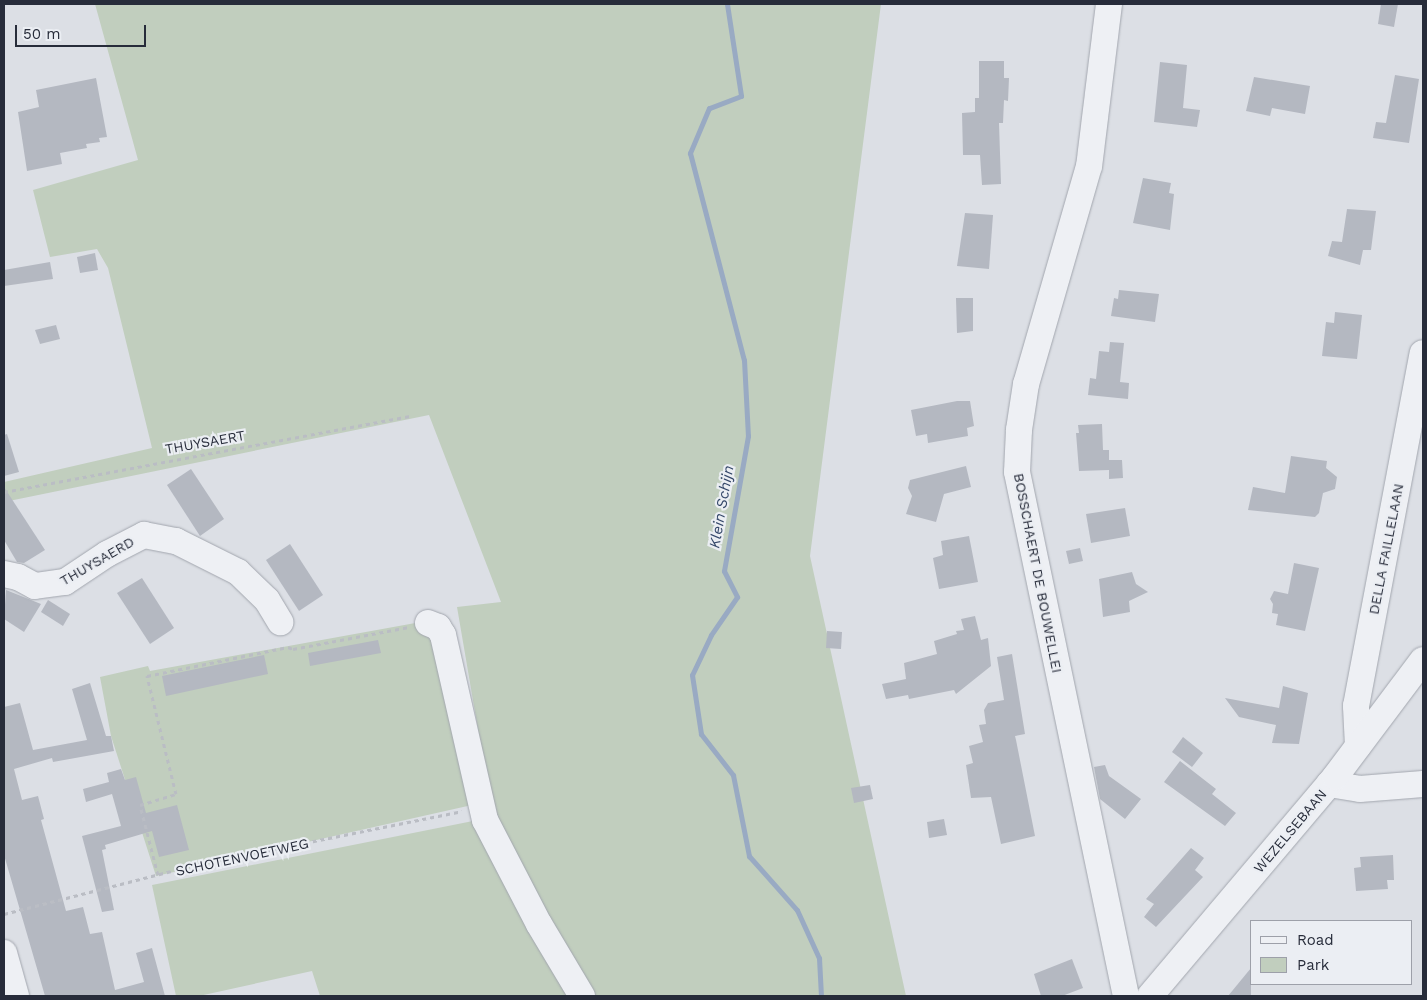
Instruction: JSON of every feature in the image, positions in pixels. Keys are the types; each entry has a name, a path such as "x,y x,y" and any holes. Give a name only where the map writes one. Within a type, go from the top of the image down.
{"street":[{"name":"BOSSCHAERT DE BOUWELLEI","path":"1110,4 1089,166 1026,384 1019,430 1017,472 1126,996"},
{"name":"DELLA FAILLELAAN","path":"1358,746 1356,706 1423,353"},
{"name":"THUYSAERD","path":"4,574 18,577 35,586 65,582 107,554 144,534 176,541 238,572 267,600 280,622"},
{"path":"428,623 438,626 443,635 485,820 539,924 582,996"},
{"name":"WEZELSEBAAN","path":"1150,996 1329,784 1423,660"},
{"path":"1329,784 1360,789 1423,784"},
{"path":"4,953 16,996"}],"path":[{"name":"THUYSAERT","path":"4,492 410,416"},
{"path":"158,876 140,805 176,794 147,676 288,647 293,649 428,623"},
{"name":"SCHOTENVOETWEG","path":"4,914 158,876 482,807"}],"green space":[{"path":"95,4 881,4 810,556 906,996 590,996 493,817 457,607 501,602 429,415 4,502 4,482 152,448 108,268 97,249 50,257 33,190 138,160"},
{"path":"443,618 472,805 156,876 111,736 100,677 148,666 150,671"},
{"path":"478,820 574,996 320,996 312,971 199,996 176,996 152,885"}],"building":[{"path":"1381,4 1398,4 1394,27 1378,24"},
{"path":"979,61 1004,61 1004,78 1009,78 1008,101 1004,100 1003,123 999,123 1001,184 982,185 980,155 963,155 962,113 975,112 975,98 979,98"},
{"path":"1160,62 1187,65 1183,108 1200,110 1197,127 1154,122"},
{"path":"1395,75 1419,79 1409,143 1373,138 1376,122 1386,123"},
{"path":"1254,77 1310,86 1305,114 1272,108 1270,116 1246,111"},
{"path":"96,78 107,137 99,138 100,142 86,144 87,148 60,153 62,164 27,171 18,112 39,107 36,90"},
{"path":"1143,178 1171,183 1169,193 1174,194 1170,230 1133,223"},
{"path":"1347,209 1376,211 1371,250 1363,250 1360,265 1328,256 1332,241 1342,242"},
{"path":"965,213 993,215 989,269 957,266"},
{"path":"95,253 98,270 80,273 77,257"},
{"path":"50,262 53,279 4,286 4,270"},
{"path":"1119,290 1159,294 1155,322 1111,316 1114,298 1118,299"},
{"path":"956,298 973,298 973,331 957,333"},
{"path":"1335,312 1362,315 1357,359 1322,356 1326,322 1334,323"},
{"path":"56,325 60,339 40,344 35,330"},
{"path":"1110,342 1124,343 1120,382 1129,383 1128,399 1088,395 1090,378 1096,379 1099,351 1109,352"},
{"path":"957,401 970,401 974,426 967,428 968,436 928,443 927,434 916,436 911,410"},
{"path":"1102,424 1103,450 1109,450 1109,460 1122,460 1123,478 1109,479 1109,470 1079,471 1076,433 1079,433 1078,425"},
{"path":"7,434 19,472 4,476 4,435"},
{"path":"1291,456 1327,461 1326,468 1337,477 1335,489 1323,493 1319,513 1315,517 1248,510 1253,487 1285,493"},
{"path":"966,466 971,487 944,494 936,522 906,514 912,496 908,488 910,480"},
{"path":"191,469 224,519 200,536 167,485"},
{"path":"4,487 45,550 24,563 17,562 4,540"},
{"path":"1125,508 1130,536 1091,543 1086,514"},
{"path":"969,536 978,582 939,589 933,558 943,555 941,541"},
{"path":"290,544 323,595 299,611 266,560"},
{"path":"1080,548 1083,561 1069,564 1066,551"},
{"path":"1294,563 1319,568 1305,631 1276,625 1278,614 1272,613 1273,604 1270,599 1274,591 1288,594"},
{"path":"1132,572 1136,584 1148,592 1129,601 1130,612 1103,617 1099,579"},
{"path":"142,578 174,628 150,644 117,593"},
{"path":"6,590 41,604 24,632 4,619"},
{"path":"48,600 70,614 63,626 41,612"},
{"path":"975,616 981,640 988,638 991,666 956,694 954,690 909,699 908,695 886,699 882,684 906,679 904,663 937,654 934,641 957,634 956,631 964,630 961,619"},
{"path":"827,631 842,632 841,649 826,648"},
{"path":"378,640 381,653 310,666 308,653"},
{"path":"1012,654 1025,734 1015,736 1035,836 1001,844 991,797 971,798 966,765 973,763 969,746 983,742 979,725 986,724 984,710 988,703 1004,700 997,657"},
{"path":"264,655 268,674 166,696 162,676"},
{"path":"90,683 106,736 111,736 114,751 53,762 52,758 14,769 22,800 38,796 44,819 41,820 66,911 83,907 90,934 102,932 115,990 144,982 136,953 152,948 165,996 45,996 4,855 4,707 20,703 33,750 87,740 72,689"},
{"path":"1283,686 1308,693 1299,744 1272,743 1276,725 1239,717 1225,698 1279,708"},
{"path":"1183,737 1203,753 1192,767 1172,752"},
{"path":"1180,761 1216,789 1212,794 1236,813 1225,826 1164,782"},
{"path":"1105,765 1109,776 1141,799 1125,819 1100,799 1094,767"},
{"path":"121,769 125,780 136,777 146,813 177,805 189,850 159,857 152,831 105,845 106,849 102,850 114,910 102,912 82,836 121,826 112,794 86,802 83,789 109,782 107,773"},
{"path":"870,785 873,799 854,803 851,788"},
{"path":"944,819 947,835 929,838 927,822"},
{"path":"1191,848 1204,858 1195,870 1203,877 1156,927 1144,917 1154,904 1146,899"},
{"path":"1393,855 1394,880 1387,880 1388,889 1356,891 1354,868 1361,867 1360,857"},
{"path":"1072,959 1083,988 1062,996 1041,996 1034,974"},
{"path":"1250,969 1251,996 1228,996"}],"waterway":[{"name":"Klein Schijn","path":"727,4 741,96 709,108 690,153 744,360 748,436 724,571 737,597 711,635 692,675 701,734 733,775 749,856 797,910 819,958 821,996"}]}
